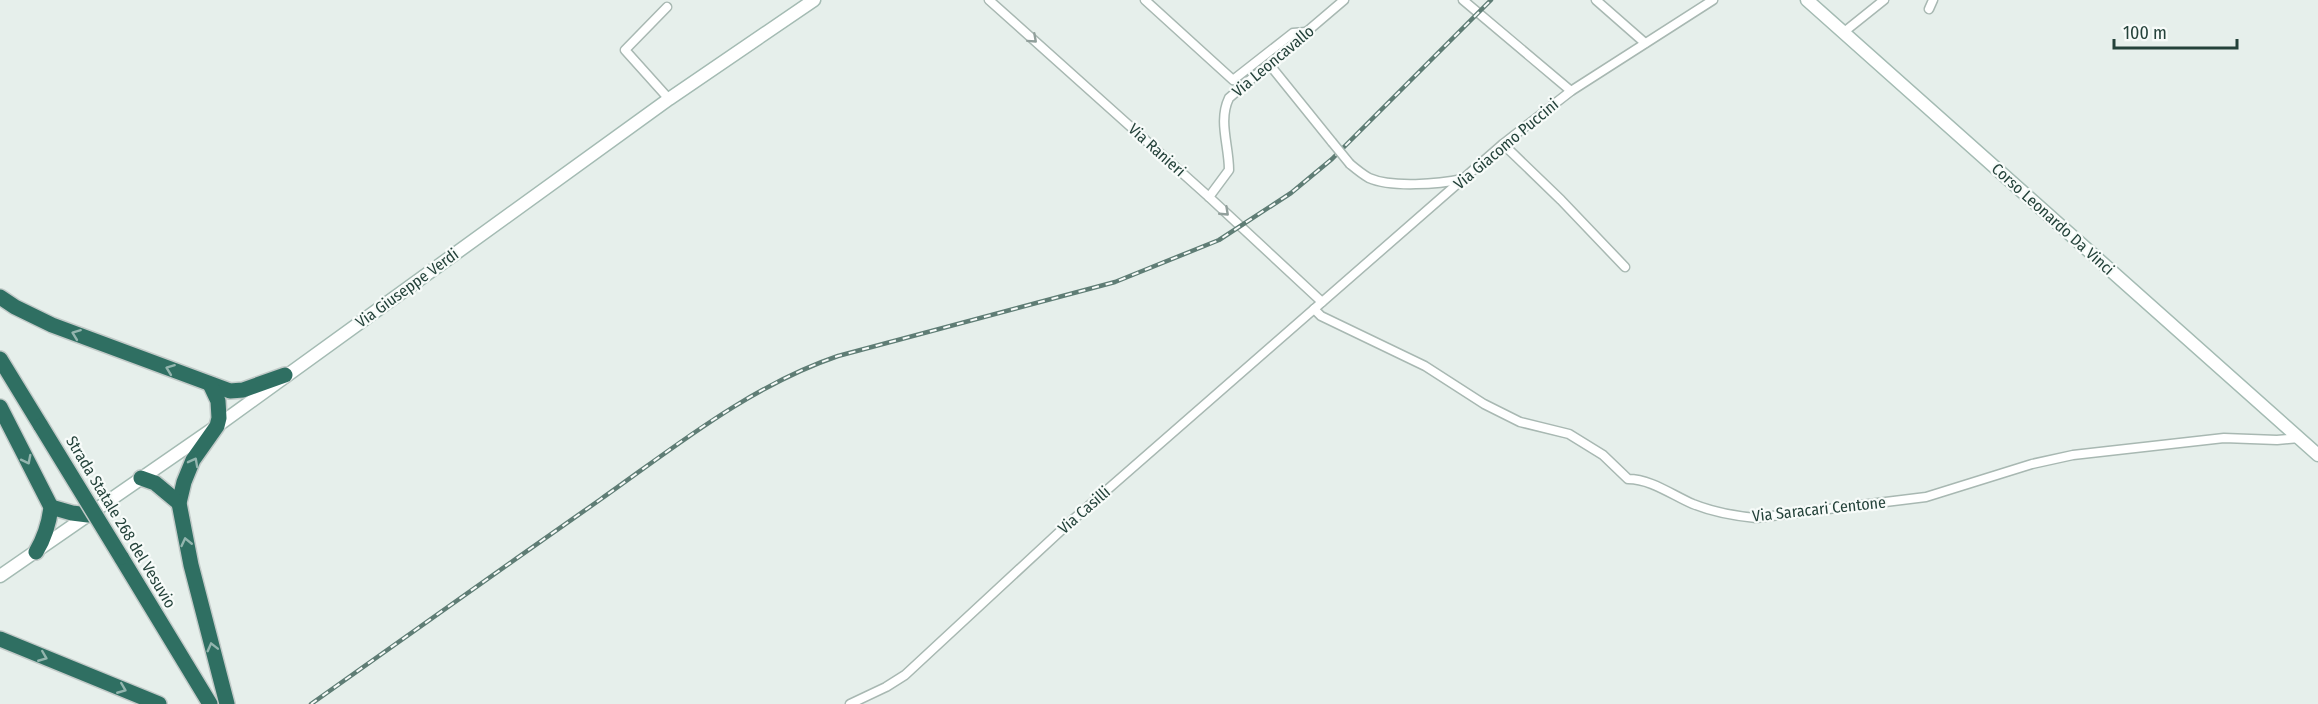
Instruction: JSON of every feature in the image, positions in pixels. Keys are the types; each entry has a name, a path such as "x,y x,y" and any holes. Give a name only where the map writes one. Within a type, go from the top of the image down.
{"highway":[{"path":"0,297 52,325 230,391 243,390 285,375"},
{"name":"Strada Statale 268 del Vesuvio","path":"0,359 210,704"},
{"path":"210,384 218,401 217,426 194,460 184,482 179,503 191,565 227,704"},
{"path":"0,407 51,507 45,537 36,552"},
{"path":"141,478 155,483 179,503"},
{"path":"51,507 88,515"},
{"path":"0,639 159,704"}],"street":[{"name":"Via Ranieri","path":"989,0 1209,197 1322,302"},
{"path":"1145,0 1233,80 1293,33 1306,32"},
{"name":"Via Leoncavallo","path":"1209,197 1229,170 1223,120 1224,109 1229,98 1344,0"},
{"path":"1463,0 1571,91"},
{"path":"1596,0 1645,43"},
{"name":"Via Giacomo Puccini","path":"1314,309 1503,144 1571,91 1713,0"},
{"name":"Corso Leonardo Da Vinci","path":"1807,0 2318,455"},
{"path":"1844,32 1884,0"},
{"path":"1929,9 1933,0"},
{"name":"Via Giuseppe Verdi","path":"0,576 217,426 808,1"},
{"path":"668,7 625,50 669,99"},
{"path":"1269,64 1350,164 1371,179 1389,183 1448,182 1463,179"},
{"path":"1503,144 1561,200 1624,267"},
{"name":"Via Saracari Centone","path":"1314,309 1322,316 1425,366 1484,404 1520,422 1569,434 1603,455 1628,479 1641,479 1695,505 1741,517 1756,518 1926,497 2032,464 2083,454 2224,438 2277,440 2299,438"},
{"name":"Via Casilli","path":"850,704 905,675 1068,524 1314,309"}],"railway":[{"path":"311,704 686,438 744,400 774,384 838,356 1115,282 1219,240 1291,193 1332,159 1491,0"}]}
